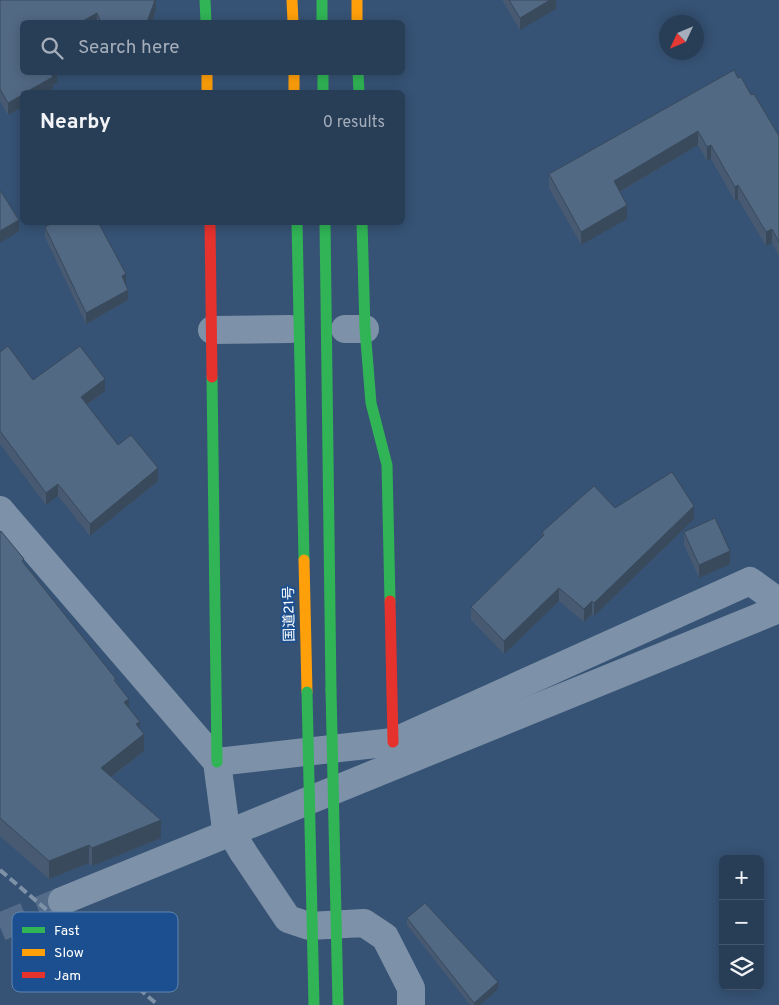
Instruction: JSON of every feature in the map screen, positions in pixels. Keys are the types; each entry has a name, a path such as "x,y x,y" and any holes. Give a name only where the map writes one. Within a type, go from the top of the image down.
{"main road":[{"path":"206,0 206,20"},
{"path":"292,0 293,20"},
{"path":"322,0 322,20"},
{"path":"356,0 357,20"},
{"path":"207,75 207,90"},
{"path":"294,75 294,90"},
{"path":"323,75 323,90"},
{"path":"358,75 359,90"},
{"path":"210,225 217,762"},
{"name":"国道21号","path":"297,225 314,1005"},
{"path":"325,225 331,690 338,1005"},
{"path":"362,225 355,329 387,465 394,742"}],"street":[{"path":"212,330 290,329"},
{"path":"0,510 217,762 225,822 288,919 309,926 364,923 385,936 411,988 411,1005"},
{"path":"217,762 394,742 750,581 779,602"},
{"path":"62,902 779,609"}],"building":[{"path":"0,0 155,0 148,20 100,20 97,13 85,20 20,20 20,75 52,75 53,77 30,90 20,90 20,96 8,103 0,89"},
{"path":"509,0 550,0 520,18"},
{"path":"734,70 738,78 741,77 751,95 754,94 779,136 779,242 772,229 766,232 738,185 735,187 711,145 707,147 698,131 614,181 627,205 581,232 549,174"},
{"path":"0,190 19,220 0,231"},
{"path":"49,225 100,225 126,274 122,276 128,290 86,313 45,227"},
{"path":"8,346 33,380 80,346 105,379 81,397 118,445 131,435 158,468 90,524 58,484 46,493 0,431 0,352"},
{"path":"672,472 694,506 594,603 592,601 584,609 559,588 504,641 471,607 544,535 542,532 594,486 615,508"},
{"path":"715,518 730,551 699,565 684,532"},
{"path":"1,531 24,559 22,561 116,679 114,680 129,699 124,702 140,722 136,724 144,734 101,768 161,820 92,848 89,845 49,861 0,818"},
{"path":"425,903 498,982 474,1003 407,918"}],"tunnel":[{"path":"36,912 62,901"},
{"path":"0,927 12,922"}],"railway":[{"path":"0,870 49,912"},
{"path":"143,992 158,1005"}],"traffic: fast":[{"path":"205,0 206,20"},
{"path":"322,0 322,20"},
{"path":"323,75 323,90"},
{"path":"358,75 359,90"},
{"path":"297,225 304,560"},
{"path":"325,225 331,690"},
{"path":"362,225 365,329 371,403 387,465 390,601"},
{"path":"212,377 217,762"},
{"path":"331,690 338,1005"},
{"path":"307,692 314,1005"}],"traffic: slow":[{"path":"292,0 293,20"},
{"path":"357,0 357,20"},
{"path":"207,75 207,90"},
{"path":"294,75 294,90"},
{"path":"304,560 307,692"}],"traffic: jam":[{"path":"210,225 212,377"},
{"path":"390,601 393,742"}]}
